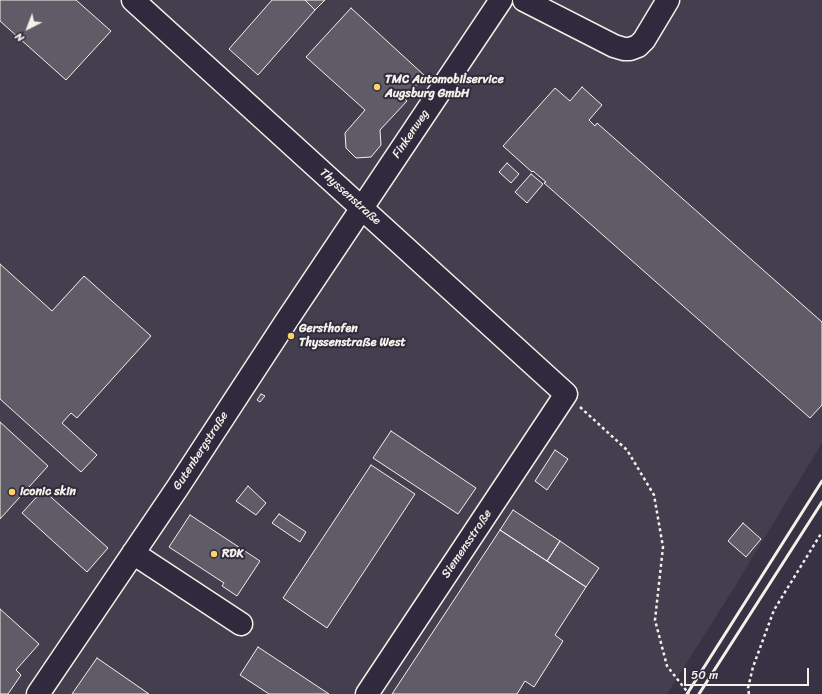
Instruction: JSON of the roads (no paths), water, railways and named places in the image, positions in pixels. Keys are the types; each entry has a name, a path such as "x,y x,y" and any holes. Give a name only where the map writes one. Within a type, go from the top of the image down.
{"street":[{"name":"Thyssenstraße","path":"133,0 566,394"},
{"name":"Finkenweg","path":"362,208 480,22 501,0"},
{"path":"524,0 614,46 624,49 630,49 638,46 644,40 668,0"},
{"name":"Gutenbergstraße","path":"38,694 362,208"},
{"name":"Siemensstraße","path":"367,694 566,394"},
{"path":"133,553 241,624"}],"railway":[{"path":"687,694 822,481"},
{"path":"699,694 822,502"}],"place":[{"name":"TMC Automobilservice Augsburg GmbH","path":"377,87"},
{"name":"Gersthofen Thyssenstraße West","path":"291,336"},
{"name":"iconic skin","path":"12,492"},
{"name":"RDK","path":"214,554"}]}
